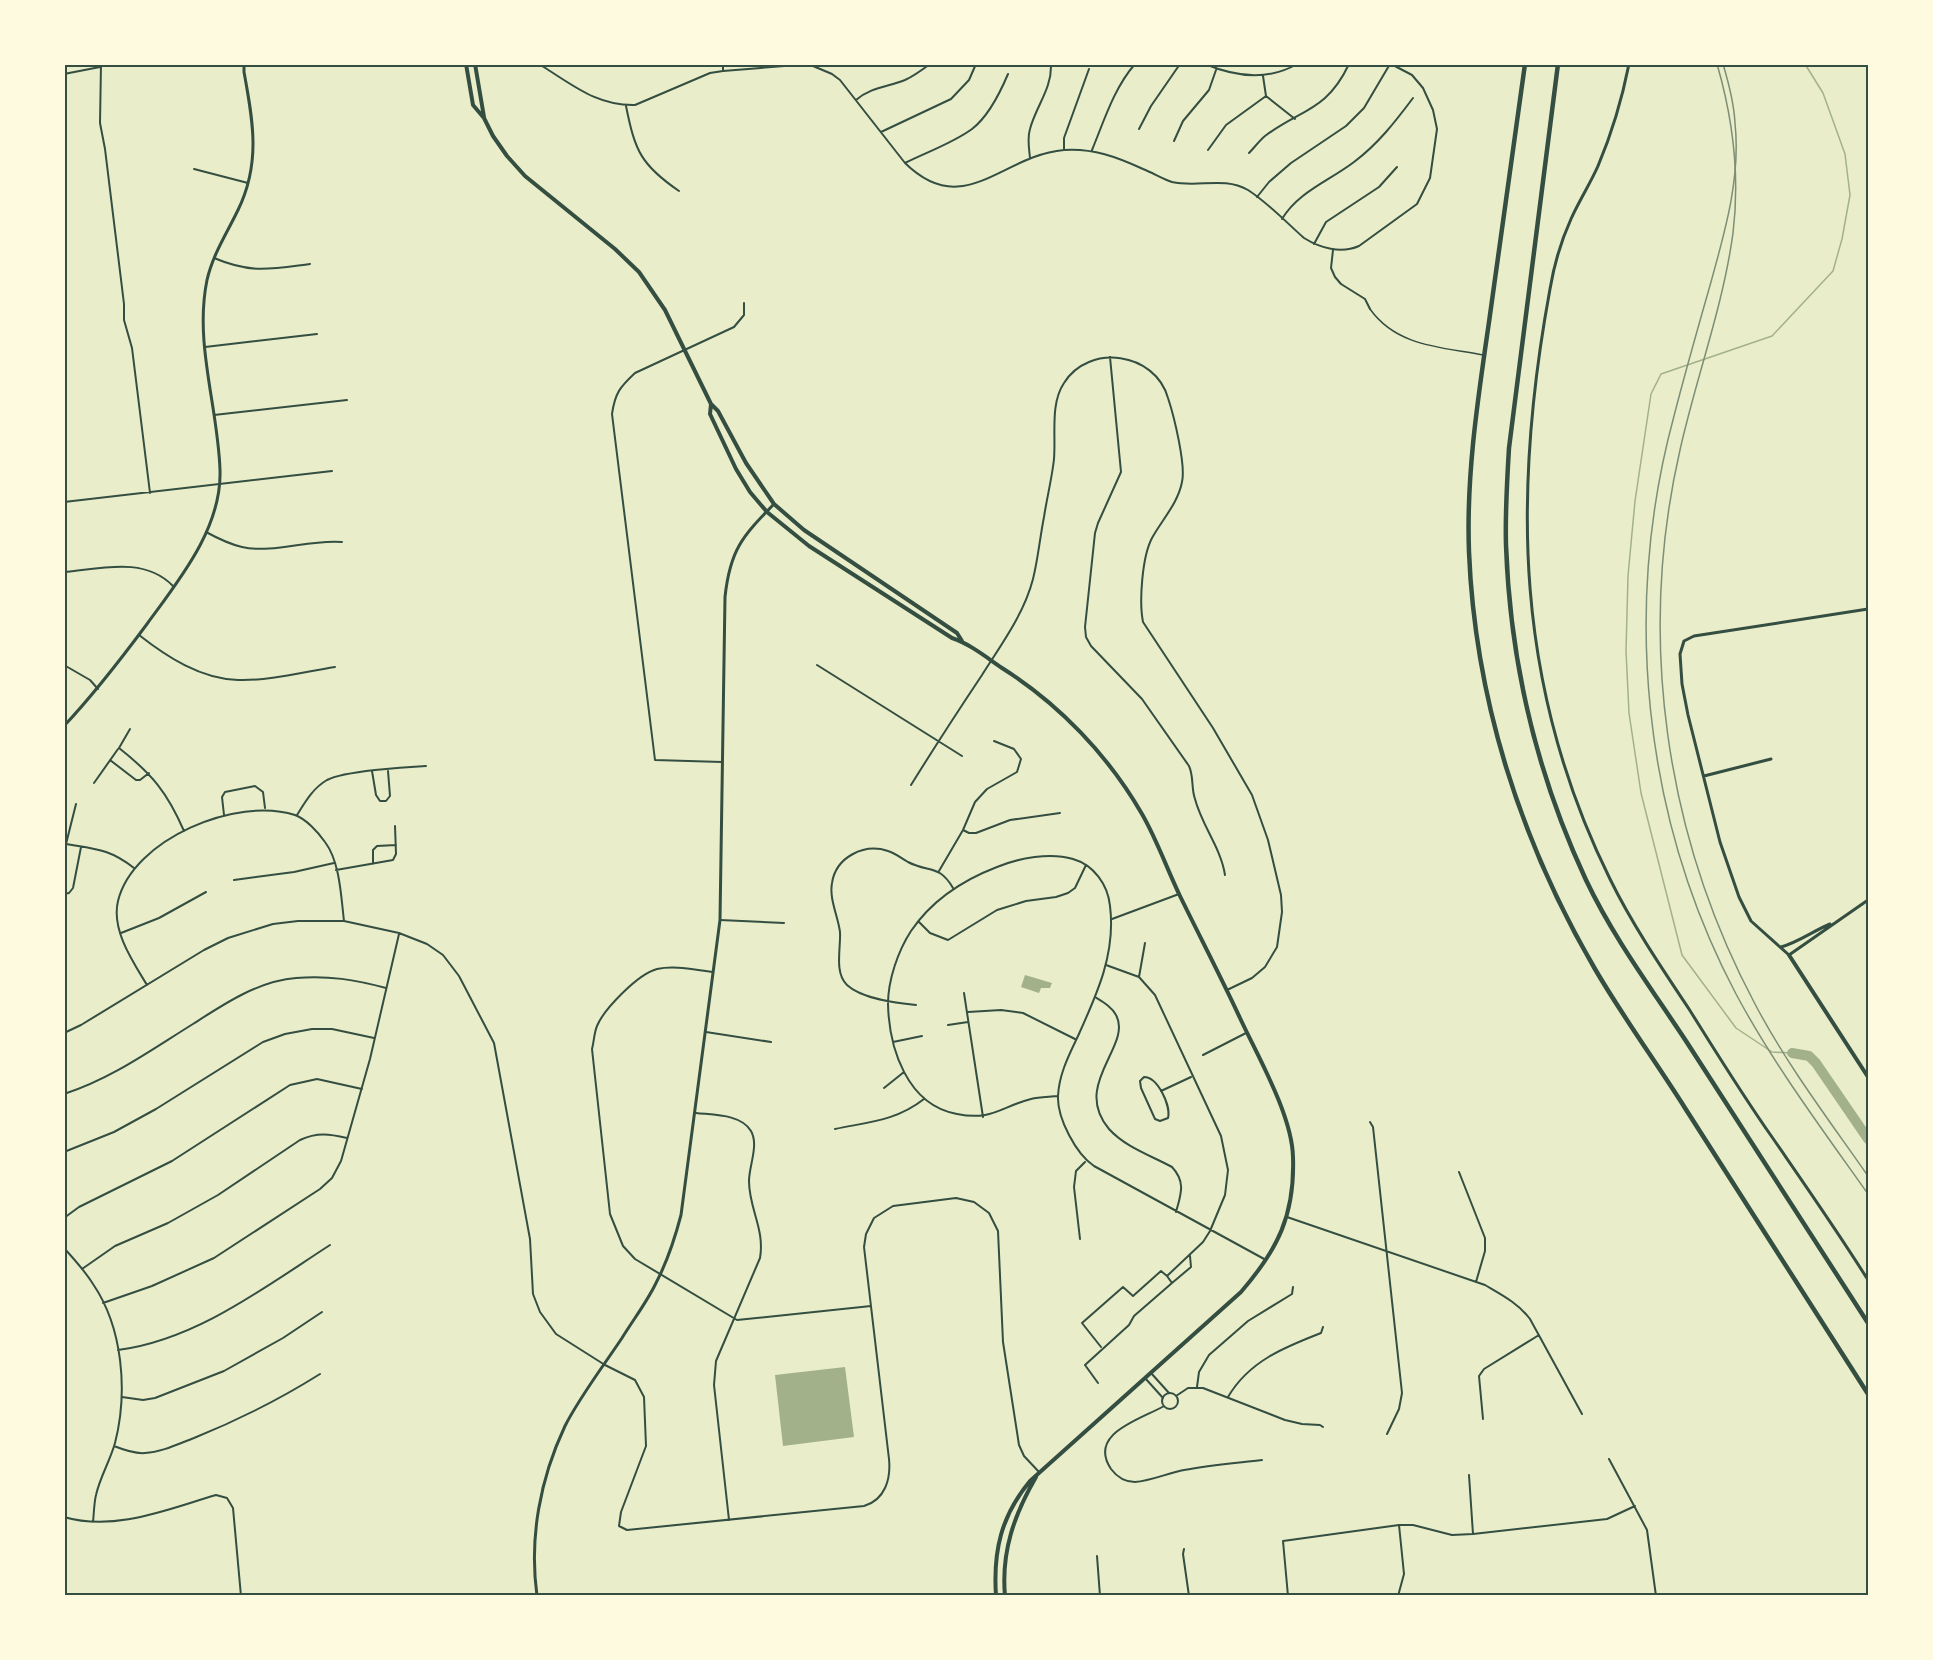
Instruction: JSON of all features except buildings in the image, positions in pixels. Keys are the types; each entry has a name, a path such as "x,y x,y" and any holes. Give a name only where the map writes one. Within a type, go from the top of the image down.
{"highway":[{"path":"1525,64 1484,355 1469,506 1472,590 1479,650 1497,738 1524,823 1552,889 1596,970 1869,1394"},
{"path":"1558,64 1509,448 1506,547 1514,639 1521,684 1557,810 1586,880 1620,944 1869,1323"}],"main road":[{"path":"466,64 473,105 484,118 507,156 525,176 615,249 639,272 665,310 711,404 718,411 746,463 774,504 804,530 957,633 963,641"},
{"path":"475,64 484,118"},
{"path":"711,404 710,414 736,469 750,492 767,512 817,551 952,638 963,641 1046,699 1080,731 1097,751 1141,813 1154,837 1179,894 1247,1033 1286,1119 1290,1135 1293,1176 1287,1216 1280,1237 1267,1260 1241,1292 1039,1472 1018,1495 1000,1532 996,1560 996,1596"},
{"path":"1789,955 1869,1077"},
{"path":"1005,1596 1006,1553 1010,1534 1016,1515 1039,1472"}],"street":[{"path":"64,726 98,689 139,635 174,587 206,532 220,472 205,346 204,308 207,279 214,258 239,208 252,167 253,122 243,72 244,64"},
{"path":"537,64 596,99 609,104 626,106 635,105 710,73 797,65 813,66 840,80 905,163 912,170 940,185 972,186 1030,158 1064,150 1092,150 1120,158 1171,181 1186,184 1220,181 1234,184 1257,197 1304,238 1333,250 1353,249 1359,246 1418,204 1422,197 1430,178 1437,129 1423,88 1412,75 1391,64 1364,108 1346,126 1291,163 1269,182 1257,197"},
{"path":"723,64 723,71"},
{"path":"856,100 875,88 911,77 930,64"},
{"path":"881,132 951,99 969,80 976,64"},
{"path":"1030,158 1028,139 1030,129 1048,87 1051,64"},
{"path":"1092,150 1109,108 1135,64"},
{"path":"1139,129 1151,106 1180,64"},
{"path":"1205,64 1226,72 1263,76 1284,72 1298,64"},
{"path":"1249,153 1264,137 1315,108 1341,82 1349,64"},
{"path":"1629,64 1608,142 1571,220 1555,264 1539,364 1529,453 1526,518 1527,563 1534,634 1549,716 1584,822 1625,908 1764,1126 1869,1280"},
{"path":"64,74 101,65 100,123 124,320 132,348 150,493"},
{"path":"1064,150 1064,138 1089,69"},
{"path":"1174,141 1183,121 1209,90 1216,69"},
{"path":"905,163 974,127 985,116 1001,91 1008,74"},
{"path":"1263,76 1266,96 1295,119"},
{"path":"1209,150 1226,125 1266,96"},
{"path":"1282,219 1305,194 1352,164 1372,148 1413,98"},
{"path":"626,106 632,138 641,157 657,176 679,191"},
{"path":"1314,244 1326,222 1379,187 1397,167"},
{"path":"194,169 248,183"},
{"path":"1333,250 1331,268 1335,277 1341,284 1365,299 1371,309"},
{"path":"214,258 244,268 264,270 310,264"},
{"path":"722,762 654,760 612,414 615,397 622,385 635,373 734,327 744,315 744,303"},
{"path":"205,346 317,334"},
{"path":"1110,357 1121,472 1095,533 1084,627 1086,637 1091,646 1150,708 1189,766 1196,803 1223,862 1225,875"},
{"path":"911,785 1025,604 1033,579 1054,460 1058,395 1064,383 1078,368 1090,361 1110,357 1125,358 1138,364 1161,383 1168,396 1183,481 1178,496 1151,540 1140,590 1140,610 1143,622 1249,787 1268,840 1281,895 1282,912 1277,947 1265,967 1252,978 1227,990"},
{"path":"214,415 347,400"},
{"path":"64,502 332,471"},
{"path":"537,1596 535,1527 547,1473 566,1425 660,1275 681,1215 720,920 724,597 733,554 741,541 774,504"},
{"path":"206,532 243,547 264,548 328,540 342,542"},
{"path":"64,572 130,566 148,570 170,582 174,587"},
{"path":"1869,609 1694,636 1687,638 1681,646 1682,684 1688,715 1720,843 1739,897 1751,921 1789,955 1869,900"},
{"path":"139,635 179,663 221,678 251,680 335,667"},
{"path":"64,665 90,680 98,689"},
{"path":"816,665 962,756"},
{"path":"94,783 130,729"},
{"path":"939,871 963,830 975,802 987,789 1011,777 1020,766 1021,759 1018,752 994,741"},
{"path":"119,748 149,773 173,805 184,831"},
{"path":"1704,776 1771,759"},
{"path":"110,760 136,780 140,780 149,773"},
{"path":"297,816 310,794 329,779 372,771 426,766"},
{"path":"372,771 376,795 380,801 386,801 390,796 388,769"},
{"path":"224,815 222,797 225,792 255,786 263,792 266,809"},
{"path":"64,852 76,804"},
{"path":"147,985 130,958 118,921 118,901 125,880 134,868 156,848 184,831 224,815 266,809 297,816 321,837 330,848 344,921"},
{"path":"963,830 976,833 1010,820 1059,813"},
{"path":"336,870 393,860 396,854 395,826"},
{"path":"66,844 117,855 134,868"},
{"path":"372,864 373,850 377,846 396,844"},
{"path":"64,894 69,893 73,888 81,847"},
{"path":"916,1005 888,1002 856,990 847,985 841,977 840,933 831,892 836,869 855,853 874,849 888,851 910,863 939,871 947,877 953,888"},
{"path":"1058,1096 1031,1099 983,1117 949,1112 924,1099 916,1093 904,1072 894,1042 888,1002 897,959 911,931 934,904 953,888 989,870 1026,859 1059,856 1074,859 1095,873 1109,896 1112,919 1106,965 1095,997 1065,1063 1058,1096 1066,1130 1085,1161 1267,1260"},
{"path":"234,880 294,872 334,863"},
{"path":"919,922 930,933 948,940 997,910 1026,901 1068,893 1075,888 1086,866"},
{"path":"122,933 159,918 206,892"},
{"path":"1112,919 1179,894"},
{"path":"720,920 784,923"},
{"path":"64,1033 204,950 251,930 298,921 344,921 399,933 427,944 443,955 455,969 494,1043 530,1239 533,1294 540,1311 556,1334 604,1365 635,1380 644,1397 646,1446 621,1512 619,1526 627,1530 864,1506 872,1504 882,1494 887,1486 890,1469 864,1247 866,1234 874,1218 883,1210 898,1205 956,1198 974,1202 989,1213 998,1231 1003,1342 1019,1445 1024,1456 1039,1472"},
{"path":"1781,947 1803,940 1821,928 1835,923"},
{"path":"103,1303 152,1286 214,1258 320,1189 336,1173 362,1089 399,933"},
{"path":"1139,976 1145,943"},
{"path":"1106,965 1139,976 1155,995 1221,1136 1227,1160 1225,1195 1210,1231 1190,1256 1167,1276"},
{"path":"713,972 670,968 655,970 643,975 629,987 596,1027 592,1049 610,1214 623,1246 635,1259 660,1275 734,1318 745,1321 871,1306"},
{"path":"64,1094 97,1082 232,999 272,983 294,978 326,976 387,988"},
{"path":"964,993 983,1117"},
{"path":"1095,997 1116,1014 1120,1026 1118,1036 1100,1074 1097,1099 1100,1112 1109,1129 1122,1140 1172,1167 1177,1172 1183,1191 1176,1212"},
{"path":"968,1012 1001,1010 1023,1013 1076,1040"},
{"path":"948,1025 968,1022"},
{"path":"64,1152 114,1132 156,1109 263,1042 285,1034 312,1029 332,1029 374,1038"},
{"path":"706,1032 771,1042"},
{"path":"1203,1055 1247,1033"},
{"path":"894,1042 922,1036"},
{"path":"884,1088 904,1072"},
{"path":"1144,1077 1149,1077 1161,1091 1169,1114 1167,1118 1160,1121 1155,1119 1140,1081 1144,1077"},
{"path":"1161,1091 1192,1077"},
{"path":"64,1218 79,1207 172,1161 290,1085 317,1079 362,1089"},
{"path":"835,1129 895,1117 924,1099"},
{"path":"696,1113 737,1119 751,1131 754,1142 749,1180 751,1203 761,1232 760,1258 716,1361 714,1385 729,1520"},
{"path":"1370,1122 1373,1127 1402,1393 1399,1409 1387,1434"},
{"path":"82,1269 116,1246 218,1195 300,1140 326,1133 348,1138"},
{"path":"1080,1239 1074,1187 1076,1171 1085,1161"},
{"path":"1459,1172 1485,1238 1485,1251 1476,1282"},
{"path":"1287,1216 1476,1282 1509,1299 1523,1310 1540,1335 1582,1414"},
{"path":"118,1350 143,1345 206,1321 243,1301 330,1245"},
{"path":"64,1248 94,1284 103,1303 113,1328 121,1371 122,1397 114,1446 96,1494 93,1522"},
{"path":"1098,1383 1085,1365 1130,1325 1134,1316 1191,1267 1190,1256"},
{"path":"1102,1348 1082,1323 1123,1287 1133,1296 1161,1271 1172,1283"},
{"path":"1197,1387 1200,1371 1209,1355 1248,1322 1292,1294 1293,1287"},
{"path":"122,1397 143,1400 155,1398 224,1371 284,1338 322,1312"},
{"path":"1228,1397 1236,1383 1262,1360 1286,1346 1321,1333 1323,1327"},
{"path":"1483,1419 1479,1376 1484,1369 1540,1335"},
{"path":"1150,1373 1169,1393 1176,1396 1178,1401 1171,1409 1164,1406 1120,1428 1108,1442 1106,1454 1108,1464 1115,1475 1123,1480 1135,1482 1186,1470 1262,1460"},
{"path":"114,1446 144,1453 164,1449 235,1422 321,1374"},
{"path":"1145,1378 1163,1398 1164,1406"},
{"path":"1176,1396 1188,1388 1197,1387 1285,1420 1323,1427"},
{"path":"1163,1398 1169,1393"},
{"path":"1609,1459 1647,1530 1656,1596"},
{"path":"1469,1475 1473,1534"},
{"path":"64,1517 93,1522 119,1521 142,1517 216,1495 227,1498 233,1508 241,1596"},
{"path":"1288,1596 1283,1541 1399,1525 1452,1535 1473,1534 1607,1519 1635,1506"},
{"path":"1398,1596 1404,1574 1399,1525"},
{"path":"1184,1549 1189,1596"},
{"path":"1097,1556 1100,1596"}],"lane":[{"path":"1371,309 1383,324 1416,343 1484,355"}],"shaded area":[{"path":"1025,975 1052,983 1050,988 1041,988 1039,993 1021,987"},
{"path":"845,1367 854,1437 783,1446 775,1375"}],"waterway":[{"path":"1792,1053 1772,1052 1736,1028 1682,955 1641,793 1629,713 1626,651 1628,576 1635,501 1651,394 1661,374 1772,336 1833,271 1850,195 1845,154 1823,93 1805,64"},
{"path":"1792,1053 1809,1056 1816,1063 1868,1139"}],"tram line":[{"path":"1717,64 1734,148 1735,212 1729,261 1686,423 1667,521 1661,592 1661,663 1668,734 1680,804 1699,872 1724,939 1767,1027 1868,1176"}],"railway":[{"path":"1723,64 1734,116 1736,165 1725,228 1674,416 1658,489 1649,563 1646,637 1651,711 1662,784 1680,856 1705,927 1736,994 1766,1046 1868,1194"}]}
